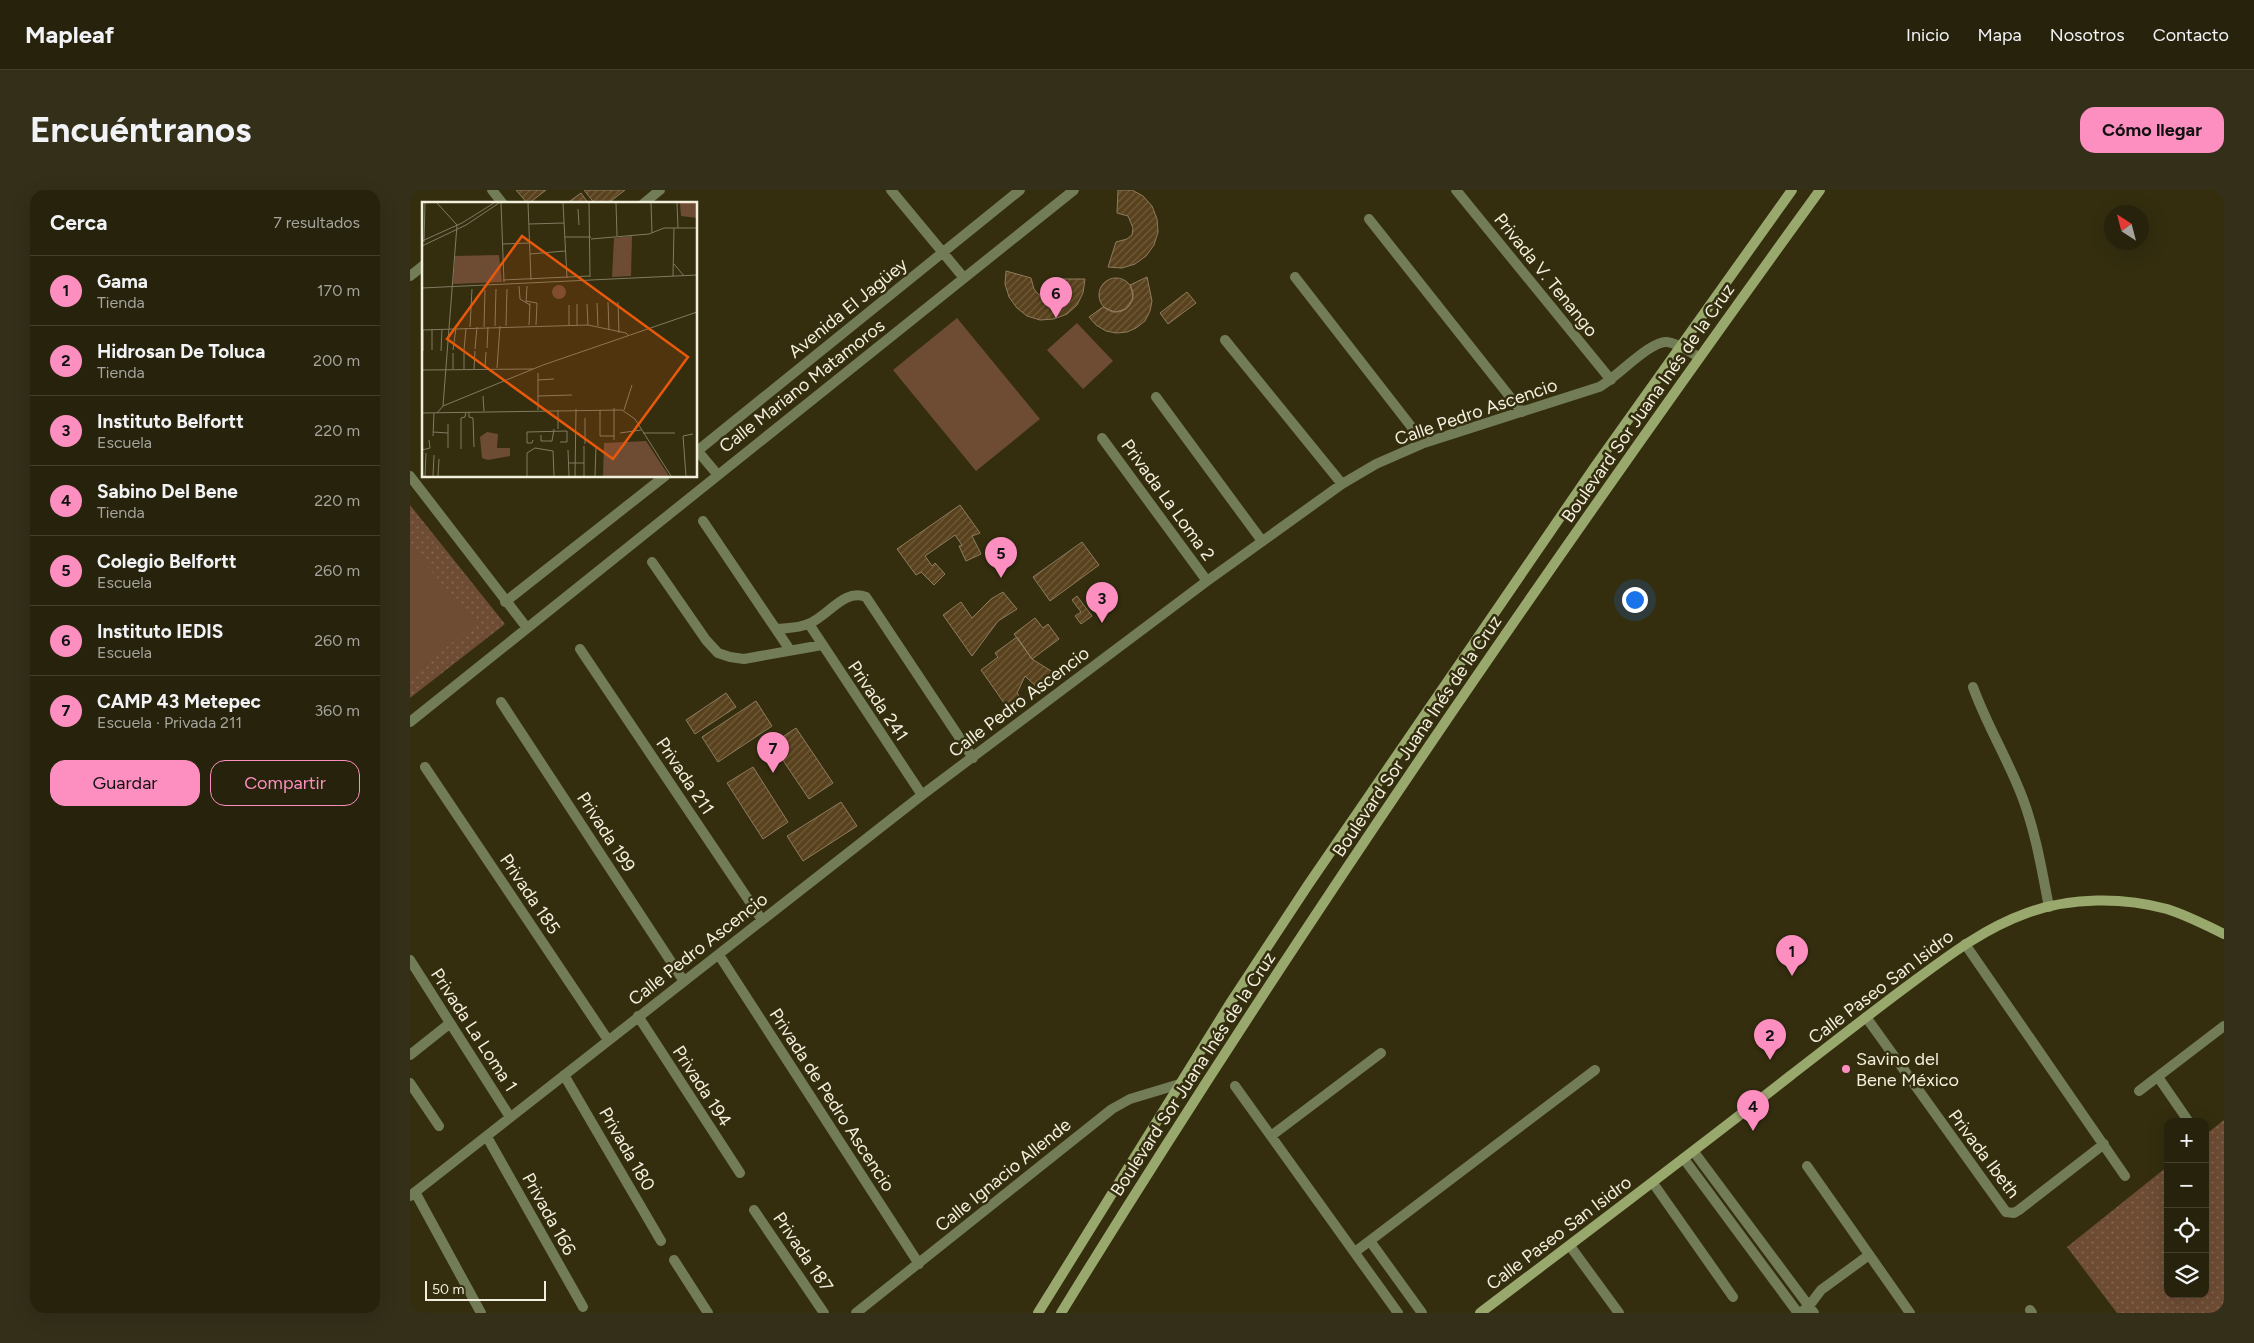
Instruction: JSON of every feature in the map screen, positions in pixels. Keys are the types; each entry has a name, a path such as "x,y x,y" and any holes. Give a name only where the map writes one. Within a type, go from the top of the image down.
{"main road":[{"name":"Boulevard Sor Juana Inés de la Cruz","path":"1038,1313 1232,1002 1308,885 1679,346 1792,190"},
{"name":"Boulevard Sor Juana Inés de la Cruz","path":"1062,1313 1154,1162 1364,842 1518,616 1699,357 1820,190"},
{"name":"Calle Paseo San Isidro","path":"1480,1313 1694,1152 1866,1017 1965,944 1997,926 2028,913 2049,907 2107,900 2141,904 2168,910 2224,934"}],"street":[{"path":"492,190 500,202"},
{"path":"645,202 660,190"},
{"path":"891,190 964,278"},
{"name":"Avenida El Jagüey","path":"698,450 1020,190"},
{"name":"Calle Mariano Matamoros","path":"410,722 717,474 1074,190"},
{"name":"Privada V. Tenango","path":"1456,190 1611,380"},
{"path":"1369,220 1522,412"},
{"path":"410,276 422,267"},
{"path":"1295,277 1424,443"},
{"path":"1225,340 1342,484"},
{"name":"Calle Pedro Ascencio","path":"412,1194 487,1137 683,980 719,955 922,795 1207,581 1342,484 1376,464 1424,443 1585,392 1611,380 1656,343 1669,342 1699,357"},
{"path":"1156,397 1262,541"},
{"name":"Privada La Loma 2","path":"1102,438 1207,581"},
{"path":"698,452 717,474"},
{"path":"410,476 505,602 527,628"},
{"path":"505,602 662,478"},
{"path":"703,521 790,650"},
{"path":"652,562 706,640 718,653 744,659 822,646"},
{"path":"777,629 809,624 849,596 858,594 866,597 973,758"},
{"name":"Privada 241","path":"809,624 922,795"},
{"name":"Privada 211","path":"580,649 762,920"},
{"path":"1973,687 1982,712 2008,763 2032,824 2049,907"},
{"name":"Privada 199","path":"501,702 683,980"},
{"name":"Privada 185","path":"425,767 608,1040"},
{"path":"1965,944 2125,1176"},
{"name":"Privada de Pedro Ascencio","path":"719,955 919,1264"},
{"name":"Privada La Loma 1","path":"410,960 510,1117"},
{"name":"Privada 194","path":"638,1016 740,1173"},
{"name":"Privada Ibeth","path":"1866,1017 2006,1212 2014,1213 2019,1210 2104,1144"},
{"path":"410,1055 449,1024"},
{"path":"2139,1092 2224,1026"},
{"path":"1271,1136 1381,1053"},
{"path":"1354,1252 1595,1070"},
{"name":"Privada 180","path":"564,1075 661,1240"},
{"path":"2158,1077 2187,1118"},
{"name":"Calle Ignacio Allende","path":"856,1313 1112,1109 1130,1100 1183,1082"},
{"path":"410,1083 439,1126"},
{"path":"1235,1086 1398,1313"},
{"name":"Privada 166","path":"487,1137 583,1307"},
{"path":"1694,1152 1811,1310"},
{"path":"1684,1159 1798,1313 1811,1310"},
{"path":"1807,1166 1910,1313"},
{"path":"1653,1183 1733,1297"},
{"path":"412,1194 481,1313"},
{"name":"Privada 187","path":"754,1210 824,1313"},
{"path":"1370,1241 1422,1313"},
{"path":"1570,1246 1619,1313"},
{"path":"1811,1310 1821,1290 1869,1255"},
{"path":"674,1260 708,1313"}],"shaded area":[{"path":"957,318 1040,419 976,471 893,370"},
{"path":"1077,323 1113,361 1083,389 1047,350"},
{"path":"410,505 505,624 410,698"},
{"path":"410,545 475,624 410,677"},
{"path":"2224,1120 2224,1313 2117,1313 2067,1247 2164,1169 2164,1298 2209,1298 2209,1132"}],"building":[{"path":"516,190 546,190 531,202 526,202"},
{"path":"584,190 625,190 610,202 593,202"},
{"path":"1118,190 1132,190 1143,196 1152,206 1157,219 1158,232 1154,245 1146,256 1135,264 1122,268 1108,267 1116,242 1127,239 1132,235 1133,228 1128,216 1117,213"},
{"path":"581,193 588,202 569,202"},
{"path":"1006,271 1031,278 1034,289 1038,294 1045,295 1057,290 1060,279 1085,279 1083,293 1077,305 1067,314 1054,319 1040,320 1027,316 1017,308 1009,297 1005,284"},
{"path":"1147,277 1152,301 1150,311 1145,321 1136,328 1127,332 1116,333 1106,331 1096,325 1089,317 1103,307 1115,312 1126,309 1133,295 1130,285"},
{"path":"1116,278 1123,279 1128,283 1132,288 1132,302 1128,307 1123,311 1116,312 1109,311 1104,307 1100,302 1099,295 1100,288 1104,283 1109,279"},
{"path":"1187,292 1196,303 1168,324 1160,313"},
{"path":"960,505 980,533 972,536 981,554 966,561 959,546 962,545 955,535 925,556 932,566 935,563 945,574 934,585 921,572 916,575 897,549"},
{"path":"1082,542 1099,565 1050,601 1033,577"},
{"path":"1003,592 1017,609 998,621 972,656 943,615 961,602 972,618 991,599"},
{"path":"1077,596 1092,616 1081,624 1075,616 1081,612 1072,600"},
{"path":"1035,618 1043,628 1048,624 1059,639 1032,659 1014,634"},
{"path":"1017,637 1032,659 1056,674 1041,691 1025,676 1017,693 1022,700 1009,710 981,670 998,657 995,653"},
{"path":"726,693 736,707 695,734 686,720"},
{"path":"756,701 772,726 718,762 702,737"},
{"path":"796,728 833,783 809,799 772,744"},
{"path":"753,767 788,822 763,839 727,783"},
{"path":"841,802 857,826 803,861 787,836"}],"place":[{"name":"Instituto IEDIS","path":"1056,318"},
{"name":"Colegio Belfortt","path":"1001,578"},
{"name":"Instituto Belfortt","path":"1102,623"},
{"name":"CAMP 43 Metepec","path":"773,773"},
{"name":"Gama","path":"1792,976"},
{"name":"Hidrosan De Toluca","path":"1770,1060"},
{"name":"Savino del Bene México","path":"1846,1069"},
{"name":"Sabino Del Bene","path":"1753,1131"}]}
